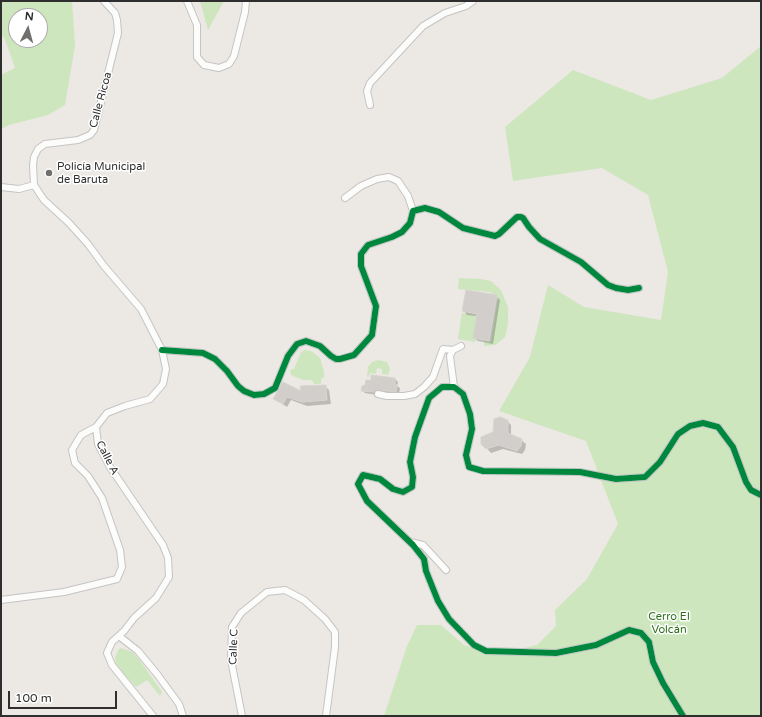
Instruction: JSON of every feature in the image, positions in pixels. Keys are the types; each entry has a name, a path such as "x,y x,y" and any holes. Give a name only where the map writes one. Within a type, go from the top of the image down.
{"street":[{"name":"Calle Ricoa","path":"34,185 33,166 34,157 38,149 46,144 78,140 90,135 94,130 118,33 115,13 104,1"},
{"path":"187,1 197,25 197,57 204,65 219,68 229,64 234,56 245,12 246,1"},
{"path":"370,105 366,91 370,83 423,26 445,13 466,6 472,1"},
{"path":"162,350 203,353 215,359 244,391 254,395 264,394 276,388 288,356 297,344 306,341 320,346 330,356 336,359 354,355 372,335 376,306 361,266 362,254 368,245 402,232 410,223 413,211 408,196 398,181 389,178 371,181 361,186 345,198"},
{"path":"1,187 19,188 34,185"},
{"name":"Calle A","path":"34,185 44,200 69,223 88,244 104,266 141,309 162,350 166,369 163,384 150,399 107,413 96,427 98,444 110,468 163,545 168,558 169,577 156,598 134,618 112,642 107,653 112,665 153,716"},
{"path":"413,211 425,208 439,212 463,228 495,236 517,217 521,216 540,240 581,262 608,285 628,290 639,288"},
{"path":"378,394 388,396 404,396 415,394 433,377 443,349 453,350 461,346"},
{"path":"453,350 450,356 454,387"},
{"path":"683,716 663,684 652,662 649,642 641,633 629,630 596,645 556,653 486,651 474,645 449,619 438,601 426,571 424,559 410,542 367,501 358,484 363,475 380,479 393,489 403,492 412,487 413,477 410,462 414,444 429,398 442,387 454,387 463,394 470,414 472,429 466,455 469,467 482,471 580,472 616,479 645,477 660,462 678,434 690,426 704,423 718,427 733,447 746,482 751,490 761,495"},
{"path":"1,600 64,592 117,579 122,567 120,550 102,498 88,476 75,463 72,450 81,435 96,427"},
{"path":"410,542 423,545 446,570"},
{"name":"Calle C","path":"242,716 231,660 232,627 241,613 267,592 285,590 304,600 335,632 335,647 326,716"},
{"path":"119,636 138,650 179,704 184,716"}],"green space":[{"path":"1,1 72,1 75,46 65,105 48,115 9,125 1,129 1,75 15,68 4,37 1,36"},
{"path":"200,1 224,1 208,30"},
{"name":"Cerro El Volcán","path":"761,46 761,716 384,716 407,646 417,625 441,625 464,645 493,655 537,645 556,626 555,610 587,579 618,524 586,441 499,411 530,357 548,285 584,307 661,320 668,272 648,195 602,168 513,181 505,127 573,70 651,100 722,78"},
{"path":"459,278 491,281 501,290 508,307 508,324 505,337 495,345 484,346 484,341 491,342 498,298 490,292 458,289"},
{"path":"462,313 477,315 473,337 476,338 475,342 458,339"},
{"path":"305,350 311,351 320,358 324,372 324,377 321,379 321,384 314,384 312,380 303,380 291,375 290,371 294,369 301,352"},
{"path":"378,360 387,362 390,369 388,375 382,374 382,369 377,368 376,374 370,373 368,378 368,367 372,362"},
{"path":"121,648 132,652 139,659 162,692 160,696 147,680 136,687 125,675 116,663 115,658 118,650"}],"building":[{"path":"466,290 497,295 489,341 473,338 477,314 462,311"},
{"path":"371,375 395,378 395,384 397,385 396,392 379,390 374,392 361,391 366,380 371,380"},
{"path":"283,382 301,391 300,386 326,385 327,400 302,402 287,397 283,404 273,399"},
{"path":"500,417 508,420 508,433 522,439 521,446 517,451 499,445 486,449 481,444 481,437 493,432 494,419"}],"cycle path":[{"path":"162,350 203,353 215,359 244,391 254,395 264,394 275,388 288,356 297,344 306,341 320,346 336,359 354,355 372,335 376,306 361,266 361,254 368,245 402,232 410,223 413,211 425,208 439,212 463,228 495,236 517,217 521,217 540,239 581,262 608,285 628,290 639,288"},
{"path":"683,716 663,683 653,662 649,642 641,633 629,630 596,645 556,653 486,651 474,645 449,619 438,601 426,571 424,559 413,545 367,501 358,484 363,475 380,479 393,489 403,492 412,487 413,477 410,462 415,437 429,398 442,387 454,387 463,394 470,414 472,429 466,455 469,467 483,471 580,472 616,479 645,477 660,462 678,434 690,426 703,423 718,427 733,447 746,482 751,490 761,495"}],"place":[{"name":"Policía Municipal de Baruta","path":"49,173"}]}
